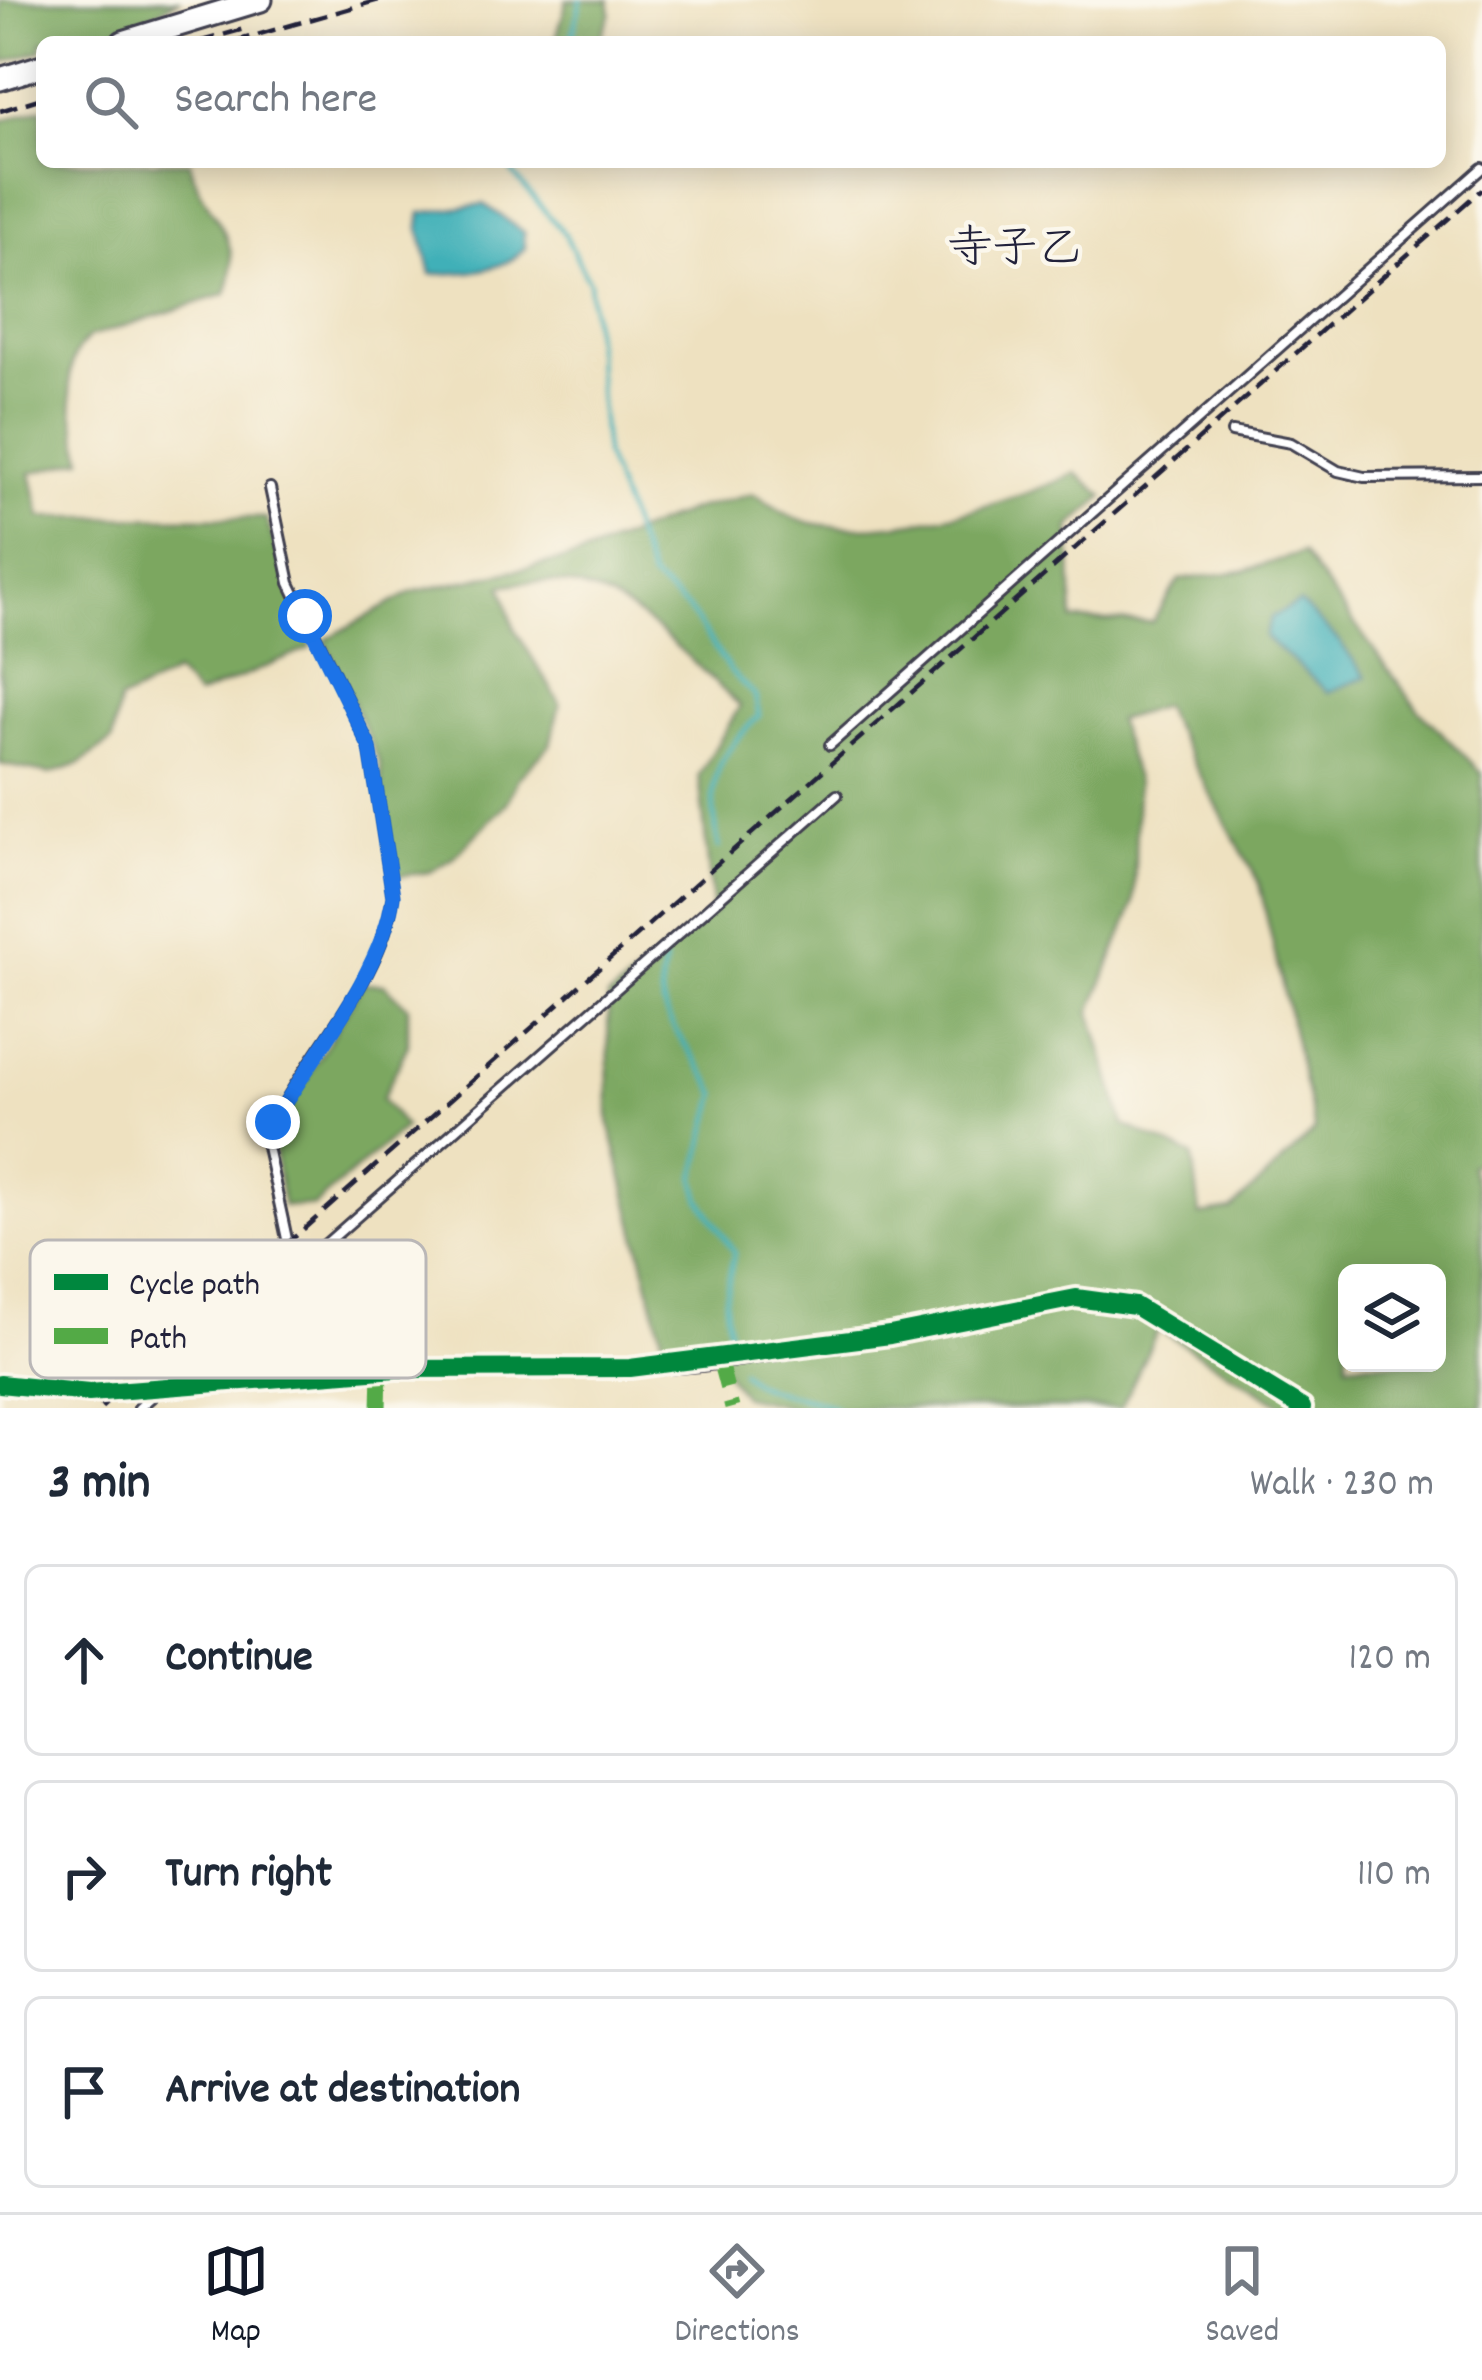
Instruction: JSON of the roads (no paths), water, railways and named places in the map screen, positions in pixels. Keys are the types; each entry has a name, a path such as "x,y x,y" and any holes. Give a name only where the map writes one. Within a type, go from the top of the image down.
{"main road":[{"path":"143,36 261,0"},
{"path":"0,79 36,68"}],"street":[{"path":"426,1372 701,1362 890,1335 1076,1298 1136,1306 1301,1408"},
{"path":"159,1389 292,1378"},
{"path":"0,1384 89,1393"}],"lane":[{"path":"830,745 1203,425 1482,168"},
{"path":"1232,432 1291,443 1338,471 1364,477 1482,476"},
{"path":"270,488 290,583 370,748 393,896 391,916 359,982 266,1142 287,1239"},
{"path":"323,1240 837,795"},
{"path":"139,1408 171,1378"}],"water":[{"path":"484,204 524,232 525,248 495,267 431,274 419,226 421,213"},
{"path":"1300,603 1339,641 1366,677 1328,692 1265,637 1271,617"}],"waterway":[{"path":"572,36 581,0"},
{"path":"511,168 564,233 589,282 605,455 651,578 689,610 730,671 755,696 759,716 731,746 717,774 714,806 719,847"},
{"path":"665,962 661,982 668,1016 717,1094 695,1178 701,1200 734,1252 725,1300 729,1334"},
{"path":"741,1371 761,1386 836,1408"}],"tunnel":[{"path":"89,1393 159,1389"}],"railway":[{"path":"253,36 379,0"},
{"path":"219,36 244,29"},
{"path":"0,111 36,100"},
{"path":"291,1240 1482,189"},
{"path":"101,1408 135,1378"}],"district":[{"name":"寺子乙","path":"1015,245"}]}
